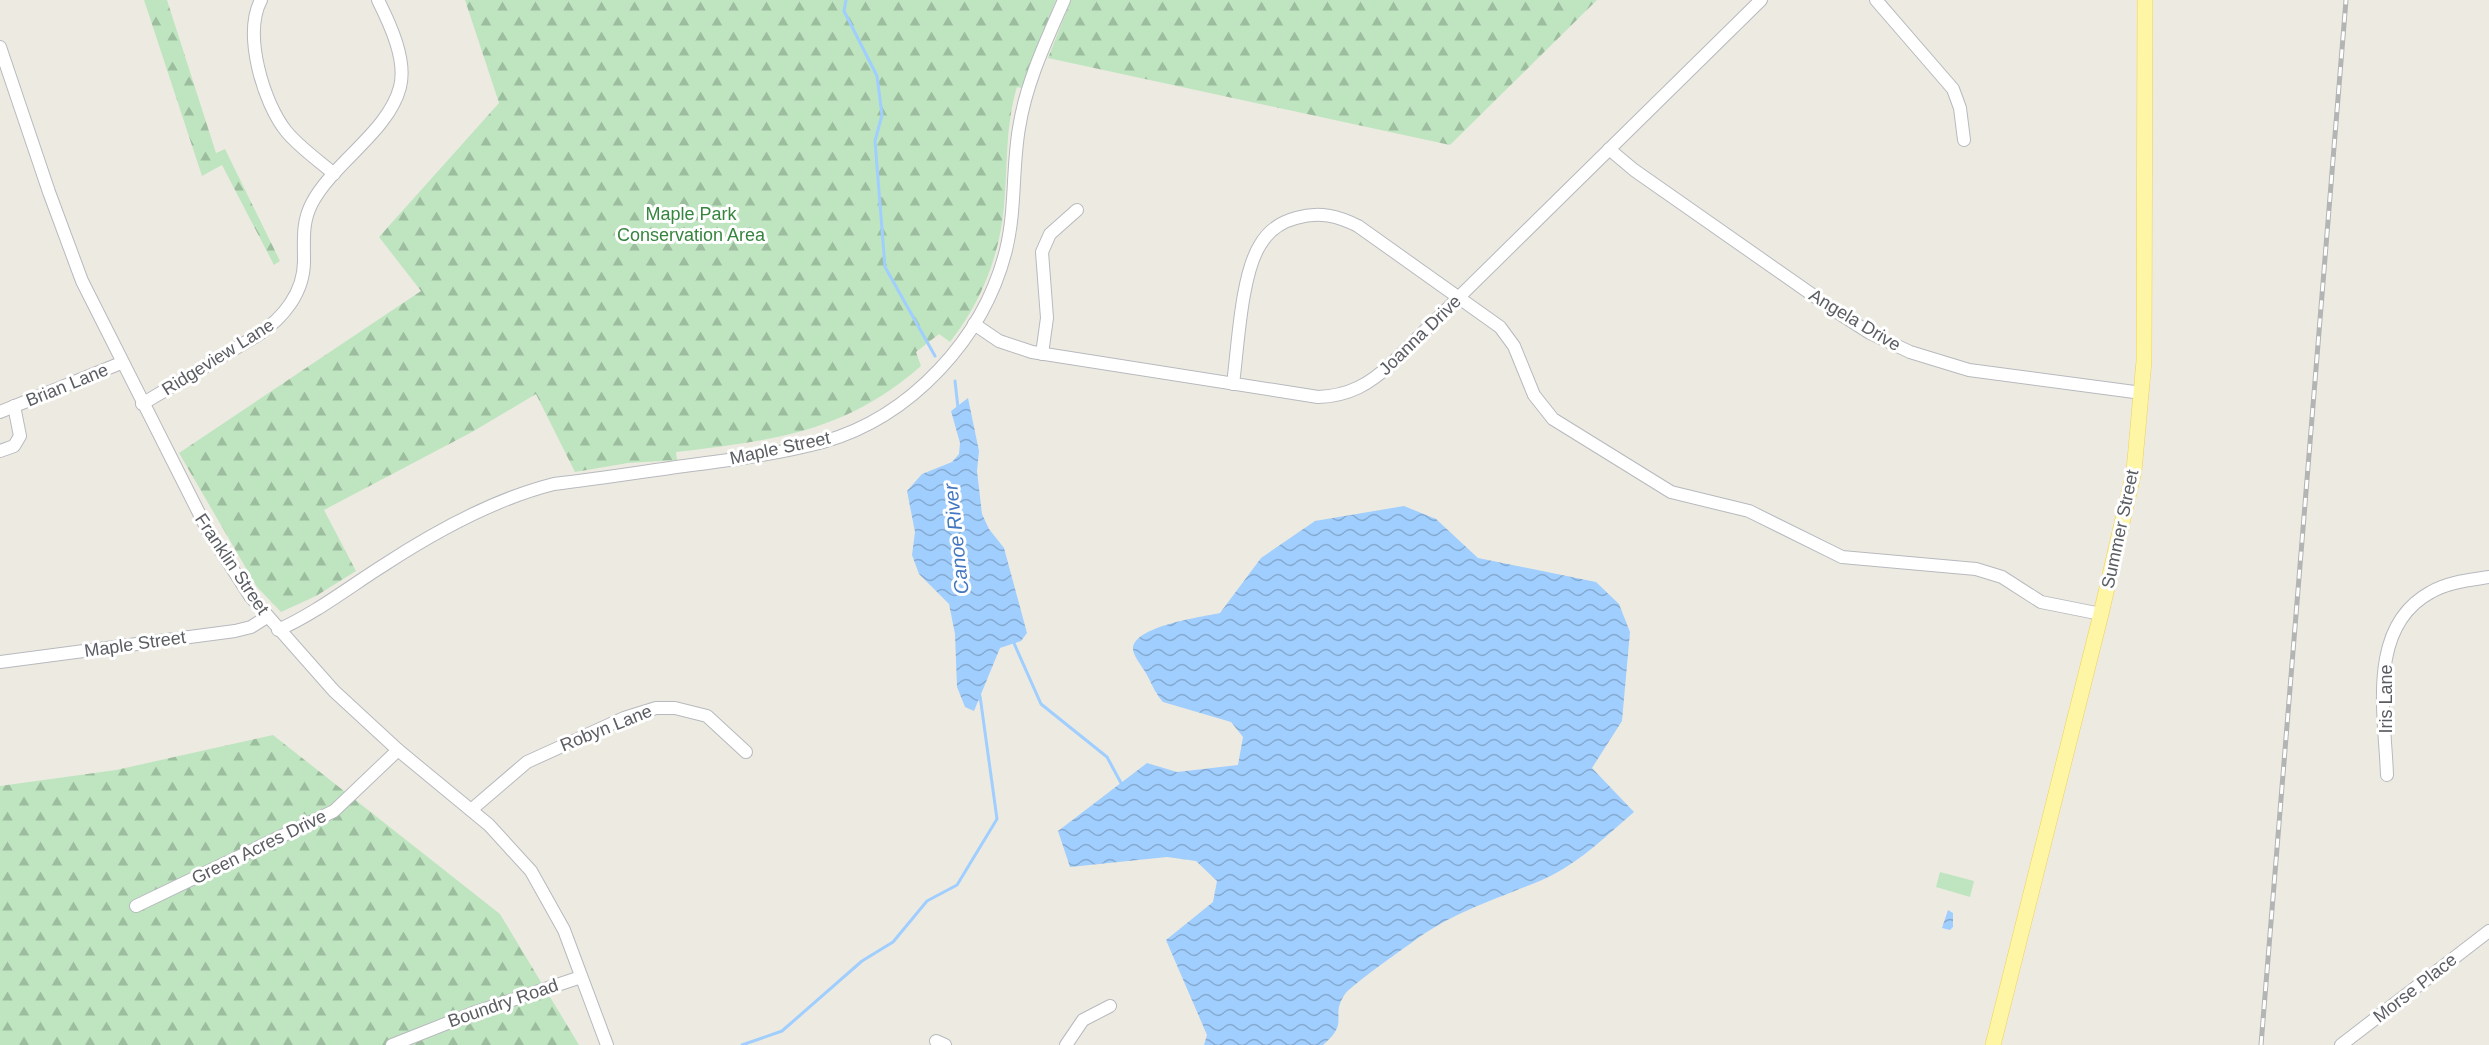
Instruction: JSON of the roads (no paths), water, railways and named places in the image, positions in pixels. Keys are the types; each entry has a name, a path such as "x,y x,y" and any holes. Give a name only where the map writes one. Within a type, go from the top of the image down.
{"main road":[{"name":"Summer Street","path":"1993,1045 2101,614 2134,471 2142,393 2145,0"}],"street":[{"path":"261,0 253,21 253,46 274,112 286,132 334,174"},
{"name":"Ridgeview Lane","path":"142,404 252,339 280,317 290,305 302,277 305,216 313,200 386,115 400,89 399,56 378,0"},
{"name":"Maple Street","path":"278,630 311,614 384,564 428,539 485,508 526,492 554,484 761,455 823,442 876,419 916,391 957,350 974,324 997,279 1006,251 1013,215 1019,127 1036,67 1065,0"},
{"name":"Joanna Drive","path":"974,324 1015,348 1042,354 1317,397 1341,395 1354,390 1376,378 1761,0"},
{"path":"1876,0 1953,89 1960,108 1964,140"},
{"name":"Franklin Street","path":"0,47 71,254 121,363 208,531 236,576 267,617 333,691 398,750 471,810 519,857 542,888 564,930 607,1045"},
{"name":"Angela Drive","path":"1609,149 1634,171 1834,310 1890,343 1929,359 1969,370 2142,393"},
{"path":"1042,354 1047,318 1041,252 1050,234 1077,210"},
{"path":"1233,384 1250,271 1257,251 1268,234 1283,223 1314,214 1342,218 1365,231 1507,336 1518,355 1534,395 1553,419 1671,492 1749,511 1842,557 1976,569 2001,577 2041,602 2101,614"},
{"name":"Brian Lane","path":"0,412 121,363"},
{"name":"Brian Lane","path":"0,451 14,446 20,436 14,406"},
{"name":"Iris Lane","path":"2387,775 2385,672 2388,645 2393,633 2404,615 2430,592 2457,583 2489,577"},
{"name":"Maple Street","path":"0,662 235,631 250,627 267,617"},
{"name":"Robyn Lane","path":"471,810 527,762 624,718 656,708 675,708 707,716 746,752"},
{"name":"Green Acres Drive","path":"136,906 334,811 398,750"},
{"name":"Morse Place","path":"2341,1045 2489,931"},
{"name":"Boundry Road","path":"392,1045 473,1013 581,977"},
{"path":"1066,1045 1083,1020 1110,1006"}],"water":[{"path":"968,398 979,451 977,471 982,514 989,529 1004,548 1027,633 1021,641 1000,648 974,711 965,707 957,687 955,634 949,604 919,574 912,555 915,532 907,491 922,474 952,462 959,454 960,443 951,411"},
{"path":"1404,506 1436,519 1478,558 1596,582 1619,604 1630,632 1622,721 1592,768 1634,812 1567,867 1444,922 1377,968 1345,994 1339,1009 1336,1030 1323,1045 1204,1045 1207,1035 1166,940 1213,902 1217,881 1196,861 1167,857 1070,867 1058,831 1147,763 1177,772 1238,765 1243,737 1231,722 1163,702 1134,654 1136,641 1144,634 1170,624 1220,613 1261,558 1315,521"},
{"path":"1948,910 1953,913 1953,927 1950,930 1942,928"}],"waterway":[{"name":"Canoe River","path":"846,0 844,11 877,76 882,115 875,141 885,267 935,356"},
{"name":"Canoe River","path":"955,381 958,408"},
{"name":"Canoe River","path":"1013,641 1041,704 1107,757 1121,783"},
{"path":"742,1045 782,1031 862,961 893,942 927,901 957,885 997,819 980,696"}],"railway":[{"path":"2261,1045 2346,0"}],"park label":[{"name":"Maple Park Conservation Area","path":"691,224"}]}
